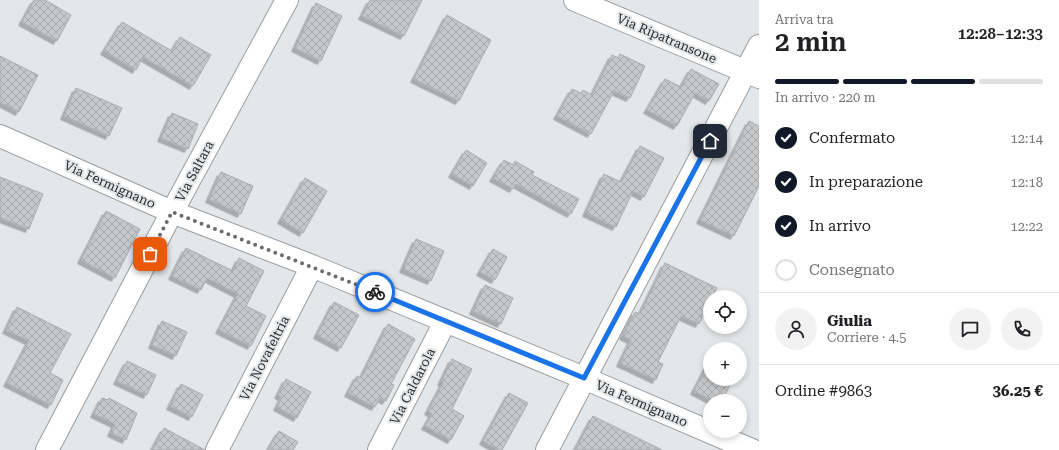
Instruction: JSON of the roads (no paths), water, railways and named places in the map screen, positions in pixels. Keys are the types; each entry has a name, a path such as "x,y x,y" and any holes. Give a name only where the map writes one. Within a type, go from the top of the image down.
{"street":[{"name":"Via Saltara","path":"47,450 172,212 287,0"},
{"name":"Via Ripatransone","path":"575,0 753,74"},
{"path":"547,450 584,378 753,74 759,46"},
{"name":"Via Fermignano","path":"0,136 172,212 312,266 584,378 724,444 752,450"},
{"name":"Via Novafeltria","path":"217,450 312,266"},
{"name":"Via Caldarola","path":"379,450 445,322"}]}
